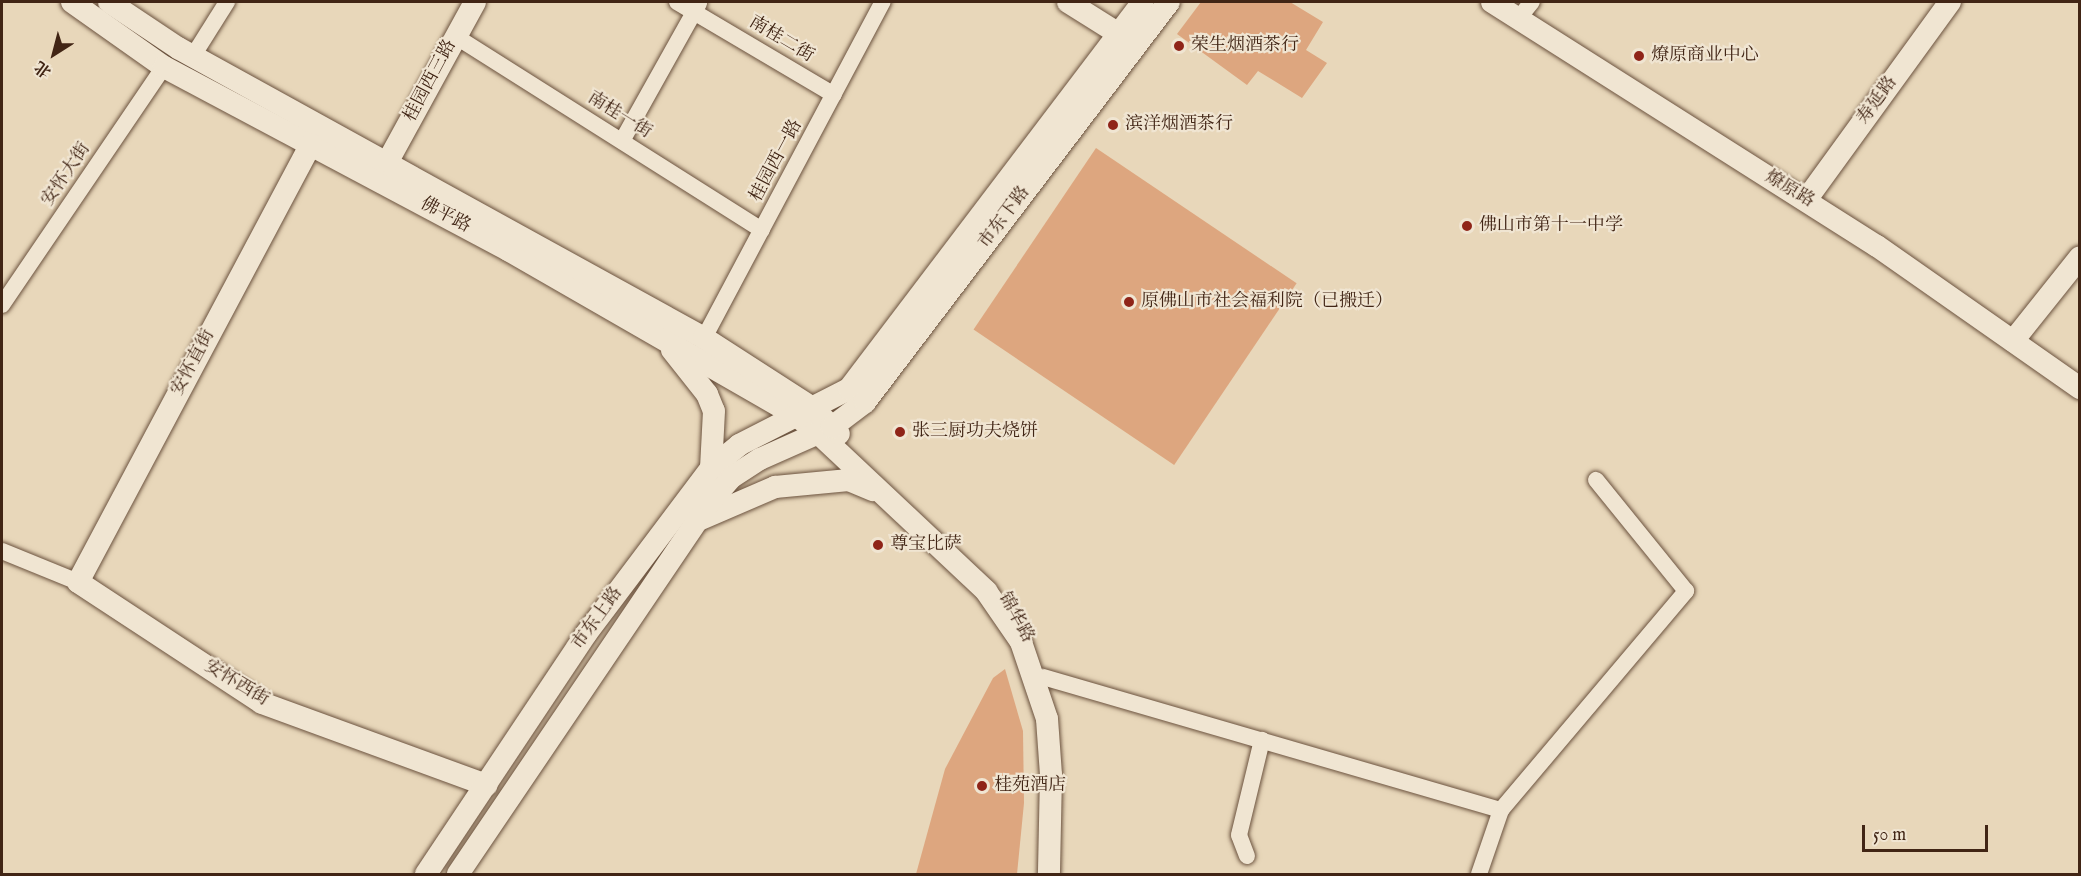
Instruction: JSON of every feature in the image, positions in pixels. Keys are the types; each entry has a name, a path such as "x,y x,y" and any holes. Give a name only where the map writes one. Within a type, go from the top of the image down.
{"main road":[{"name":"佛平路","path":"72,2 164,67 508,250 663,339 806,413"},
{"name":"佛平路","path":"109,2 193,56 388,161 704,338 806,413 825,430"},
{"name":"桂园西三路","path":"388,161 475,2"},
{"path":"1068,2 1119,34"},
{"name":"市东下路","path":"806,413 849,389 864,372 1143,2"},
{"name":"市东下路","path":"825,430 865,402 879,386 1169,2"},
{"name":"燎原路","path":"1492,2 1525,10 2079,388"},
{"name":"寿延路","path":"1806,200 1942,5"},
{"name":"安怀直街","path":"78,582 311,144"},
{"path":"2013,341 2079,257"},
{"path":"663,339 707,394 714,411 711,468"},
{"name":"市东上路","path":"426,874 586,634 711,468 739,445 806,413"},
{"name":"锦华路","path":"825,430 887,496 986,591 1021,642 1047,719 1051,775 1049,874"},
{"name":"锦华路","path":"825,430 994,581 1026,629 1059,721 1064,874"},
{"name":"市东上路","path":"458,874 607,649 732,477 783,446 825,430"},
{"path":"700,519 775,487 812,482 849,480 887,496"},
{"name":"安怀西街","path":"78,582 262,703 486,785"}],"street":[{"path":"193,56 227,2"},
{"name":"南桂二街","path":"677,2 697,7 834,94"},
{"name":"桂园西一路","path":"704,338 883,2"},
{"path":"622,141 697,7"},
{"name":"南桂一街","path":"455,36 762,230"},
{"name":"安怀大街","path":"2,305 164,67"},
{"path":"1479,874 1501,810 1686,591 1596,480"},
{"name":"安怀西街","path":"2,551 78,582"},
{"path":"1043,677 1501,810"},
{"path":"1247,856 1239,835 1262,740"}],"building":[{"path":"1201,2 1290,2 1323,22 1306,50 1327,63 1302,98 1258,71 1247,85 1177,34"},
{"name":"原佛山市社会福利院（已搬迁）","path":"1096,148 1297,283 1174,465 974,330"},
{"name":"桂苑酒店","path":"1005,669 1023,731 1024,803 1017,874 916,874 945,769 993,678"}],"place":[{"name":"荣生烟酒茶行","path":"1179,46"},
{"name":"燎原商业中心","path":"1639,56"},
{"name":"滨洋烟酒茶行","path":"1113,125"},
{"name":"佛山市第十一中学","path":"1467,226"},
{"name":"原佛山市社会福利院（已搬迁）","path":"1129,302"},
{"name":"张三厨功夫烧饼","path":"900,432"},
{"name":"尊宝比萨","path":"878,545"},
{"name":"桂苑酒店","path":"982,786"}]}
